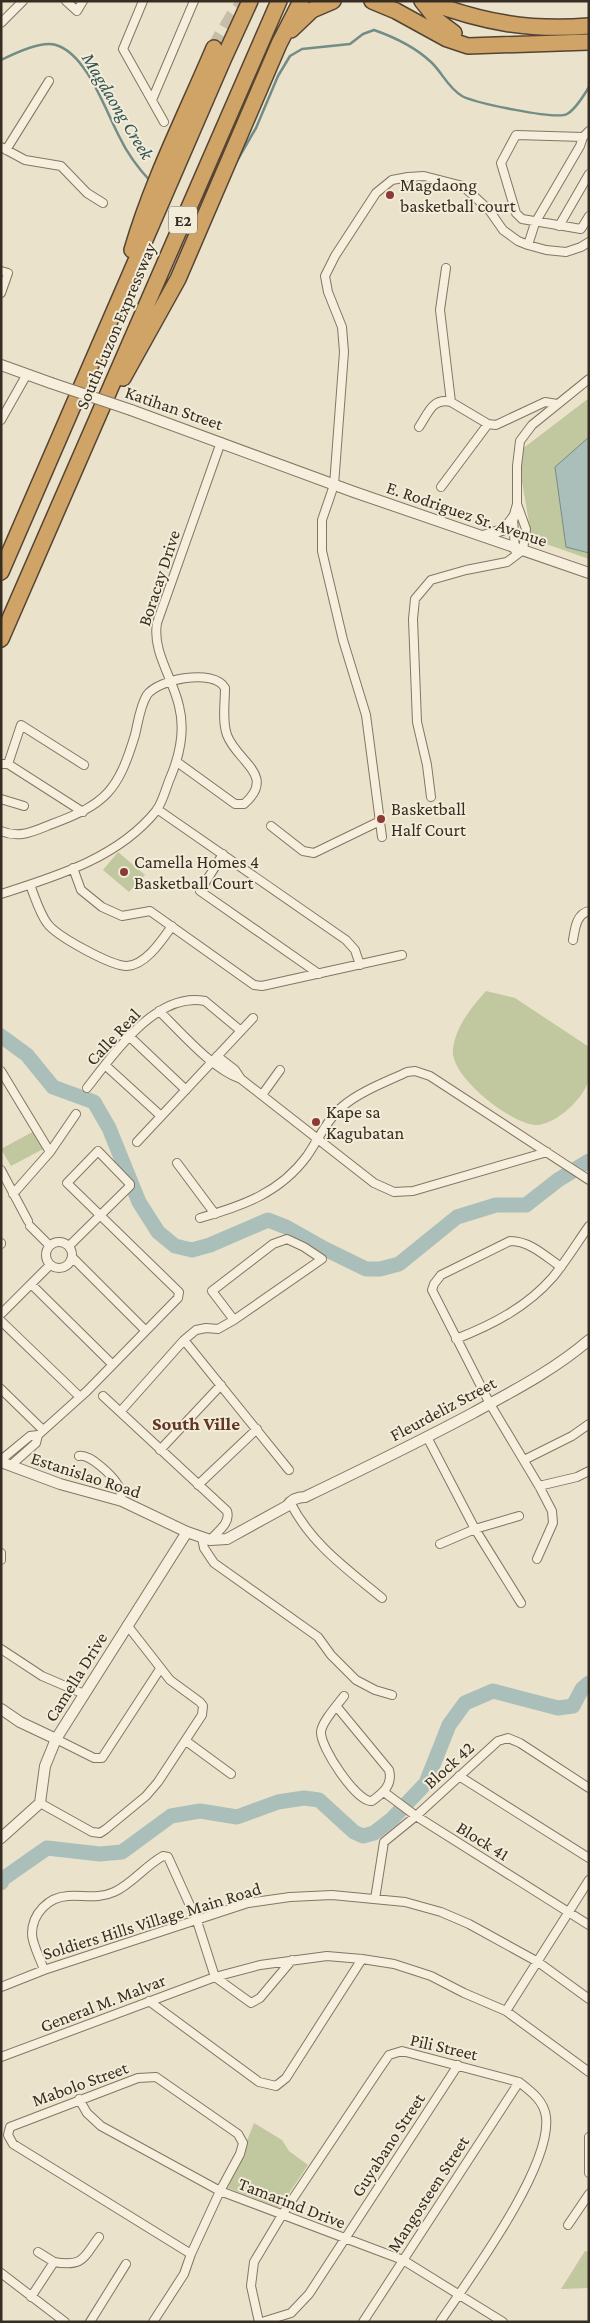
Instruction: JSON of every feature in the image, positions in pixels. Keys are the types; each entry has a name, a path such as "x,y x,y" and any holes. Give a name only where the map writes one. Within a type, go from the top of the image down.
{"highway":[{"name":"South Luzon Expressway","path":"1,572 222,60 250,1"},
{"name":"South Luzon Expressway","path":"1,639 279,1"},
{"path":"88,440 178,279 279,44 301,1"},
{"path":"279,44 307,14 316,7 333,1"},
{"path":"372,1 396,10 454,41 468,46 589,42"},
{"path":"422,1 453,33 482,47"},
{"path":"459,1 489,12 518,17 549,20 589,19"},
{"path":"429,8 517,26 589,26"},
{"path":"115,309 138,230 214,48"}],"street":[{"path":"1,23 23,1"},
{"path":"66,1 77,11 83,1"},
{"path":"143,1 123,49 164,122"},
{"path":"152,100 194,1"},
{"path":"50,80 4,148 32,162 61,166 87,192 103,203"},
{"path":"528,245 535,222 580,146 583,137 589,131"},
{"path":"583,137 516,134 501,163 516,213 522,219 582,229 589,216"},
{"path":"559,226 589,174"},
{"path":"382,837 366,715 342,640 322,551 322,520 334,485 344,352 342,327 328,292 325,276 335,256 376,193 392,180 408,177 424,176 450,181 463,186 488,210 503,230 518,241 528,245 546,250 566,252 589,242"},
{"path":"446,268 440,310 451,402"},
{"path":"1,271 8,273 1,293"},
{"name":"Katihan Street","path":"1,364 221,442 334,485"},
{"path":"1,420 27,374"},
{"path":"518,551 513,524 517,504 516,466 520,441 532,425 589,380"},
{"path":"419,427 435,402 440,400 451,402 488,424 500,424 545,402 557,404"},
{"path":"441,487 488,424"},
{"name":"Boracay Drive","path":"1,894 30,885 106,855 123,843 157,810 177,762 182,734 180,706 155,640 157,623 221,442"},
{"name":"E. Rodriguez Sr. Avenue","path":"334,485 483,536 518,551 589,573"},
{"path":"431,797 427,765 417,722 413,619 415,599 431,580 466,570 507,562 518,551 526,528 517,504"},
{"path":"483,536 500,531 513,524 526,528"},
{"path":"1,831 24,835 83,812 109,792 119,775 133,742 146,698 152,689 171,682 200,677 216,679 225,688 228,737 255,774 258,784 244,804 235,804 177,762"},
{"path":"83,812 5,764 21,725 84,765"},
{"path":"1,799 24,806"},
{"path":"157,810 351,944 360,965"},
{"path":"271,826 303,851 314,853 380,821"},
{"path":"223,854 200,891 319,974"},
{"path":"73,868 81,890 102,906 122,916 150,911 254,985 262,986 402,955"},
{"path":"30,885 44,918 52,930 113,962 128,966 137,962 156,950 172,926"},
{"path":"573,940 577,920 583,913 589,911"},
{"name":"Calle Real","path":"86,1088 129,1036 159,1012 182,1001 205,1001 241,1031"},
{"path":"159,1012 215,1059 230,1075 241,1079 378,1186 394,1192 402,1193 547,1152"},
{"path":"137,1142 253,1018"},
{"path":"129,1036 186,1090"},
{"path":"105,1065 161,1116"},
{"path":"262,1095 280,1070"},
{"path":"1,1071 50,1152"},
{"path":"200,1218 254,1200 272,1191 305,1158 343,1105 407,1072 415,1071 430,1076 589,1180"},
{"path":"13,1194 50,1152 76,1114"},
{"path":"4,1463 36,1443 40,1433 80,1397 178,1298 179,1292 101,1215 67,1183 98,1150 130,1186 101,1215 69,1246"},
{"path":"177,1163 215,1214"},
{"path":"1,1170 29,1223 49,1245"},
{"path":"456,1339 477,1331 525,1303 561,1267 589,1226"},
{"path":"120,1412 184,1340 196,1330 206,1328 218,1329 234,1320 322,1259 304,1247 287,1240 273,1244 212,1291 234,1320"},
{"path":"537,1560 553,1519 552,1511 540,1486 490,1404 456,1339 434,1296 434,1284 441,1275 510,1240 519,1241 527,1245 561,1267"},
{"path":"49,1245 62,1242 69,1246 72,1256 145,1330"},
{"path":"49,1245 45,1253 50,1265"},
{"path":"50,1265 62,1268 69,1263 72,1256"},
{"path":"1,1314 50,1265"},
{"path":"31,1284 112,1364"},
{"path":"1,1321 80,1397"},
{"path":"184,1340 289,1470"},
{"name":"Fleurdeliz Street","path":"206,1539 228,1539 290,1505 300,1497 305,1497 427,1437 490,1404 543,1373 589,1340"},
{"path":"160,1450 221,1385"},
{"path":"1,1389 40,1433"},
{"path":"103,1396 228,1514 226,1523 206,1539 204,1548 214,1563 318,1637 331,1655 356,1680 375,1690 392,1694"},
{"path":"524,1460 572,1436 589,1424"},
{"path":"198,1485 257,1429"},
{"path":"427,1437 475,1530 521,1603"},
{"path":"79,1456 84,1455 91,1458 117,1483 122,1501"},
{"name":"Estanislao Road","path":"4,1463 60,1484 122,1501 187,1532"},
{"path":"540,1486 577,1477 589,1472"},
{"path":"290,1505 318,1544 382,1598"},
{"path":"440,1544 475,1530 519,1516"},
{"path":"187,1532 206,1539"},
{"name":"Camella Drive","path":"40,1803 45,1766 56,1739 187,1532"},
{"path":"1,1553 1,1560"},
{"path":"1,1838 40,1803 92,1832 100,1833 146,1796 186,1741 202,1714 203,1706 160,1670 128,1625"},
{"path":"1,1649 42,1676 84,1694"},
{"path":"1,1709 20,1722 94,1758 104,1757 160,1670"},
{"path":"336,1707 389,1770 390,1778 384,1792 372,1801 367,1802 340,1772 321,1731 336,1707 344,1696"},
{"name":"Block 42","path":"375,1899 384,1842 416,1816 498,1742 508,1738 520,1743 589,1788"},
{"path":"186,1741 231,1774"},
{"path":"459,1776 589,1858"},
{"name":"Block 41","path":"384,1792 416,1816 589,1925"},
{"path":"44,1970 32,1934 36,1918 45,1904 55,1898 102,1896 115,1892 149,1864 163,1856 168,1857 196,1921 215,1977 251,2003 260,1998 292,1960"},
{"path":"506,2011 589,1880"},
{"name":"Soldiers Hills Village Main Road","path":"1,1987 44,1970 248,1903 290,1896 332,1894 405,1902 441,1912 469,1924 538,1962 589,1999"},
{"name":"General M. Malvar","path":"1,2057 215,1977 260,1965 327,1956 394,1964 430,1976 464,1994 506,2011 589,2072"},
{"path":"149,2001 259,2082 276,2086 286,2078 362,1959"},
{"name":"Pili Street","path":"260,2322 251,2286 254,2262 282,2215 389,2056 402,2051 519,2082 535,2094 542,2104 546,2117 543,2147 535,2170 518,2202 440,2322"},
{"name":"Guyabano Street","path":"260,2322 291,2313 309,2294 458,2065"},
{"name":"Mabolo Street","path":"138,2078 156,2078 238,2134 243,2143 240,2154 220,2191 191,2254 13,2144 8,2135 10,2127 138,2078"},
{"name":"Mangosteen Street","path":"362,2322 519,2082"},
{"name":"Tamarind Drive","path":"80,2099 87,2113 101,2126 220,2191 403,2260 503,2322"},
{"path":"589,2137 589,2173"},
{"path":"568,2225 589,2194"},
{"path":"38,2252 54,2262 76,2264 82,2260 99,2236"},
{"path":"153,2322 184,2274 191,2254"},
{"path":"31,2297 54,2262"},
{"path":"90,2322 126,2264"},
{"path":"1,2273 65,2322"}],"green space":[{"path":"589,398 589,559 532,539 517,453"},
{"name":"Camella Homes 4 Basketball Court","path":"118,852 145,875 129,892 103,870"},
{"path":"486,991 515,998 589,1047 589,1078 587,1086 568,1109 551,1121 535,1125 511,1116 483,1096 461,1072 454,1060 453,1049 457,1033 470,1011"},
{"path":"36,1130 45,1148 11,1166 1,1149"},
{"path":"254,2123 282,2140 289,2151 308,2165 279,2208 228,2188"},
{"path":"585,2251 589,2252 589,2288 561,2289"}],"shaded area":[{"path":"589,437 589,553 566,547 555,467"}],"waterway":[{"name":"Magdaong Creek","path":"234,166 256,128 278,76 290,56 302,49 350,44 363,34 374,30 411,47 435,66 457,93 482,103 532,113 548,115 567,114 580,102 589,87"},
{"name":"Magdaong Creek","path":"1,60 28,48 43,44 56,45 67,51 86,72 127,150 151,182"},
{"path":"1,1036 27,1055 53,1087 94,1102 109,1128 139,1202 158,1232 175,1246 192,1250 210,1245 268,1220 286,1227 366,1269 380,1269 399,1264 457,1217 496,1205 526,1205 558,1180 589,1161"},
{"path":"1,1883 4,1878 47,1848 100,1854 122,1852 171,1816 200,1811 237,1817 278,1802 304,1798 319,1800 354,1832 363,1836 374,1833 392,1819 426,1783 449,1725 465,1703 493,1691 558,1708 573,1706 582,1689 589,1683"}],"tunnel":[{"path":"214,48 233,16 245,1"}],"place":[{"name":"Magdaong basketball court","path":"390,195"},
{"name":"Basketball Half Court","path":"381,819"},
{"name":"Camella Homes 4 Basketball Court","path":"124,872"},
{"name":"Kape sa Kagubatan","path":"316,1122"}],"district":[{"name":"South Ville","path":"196,1423"}]}
